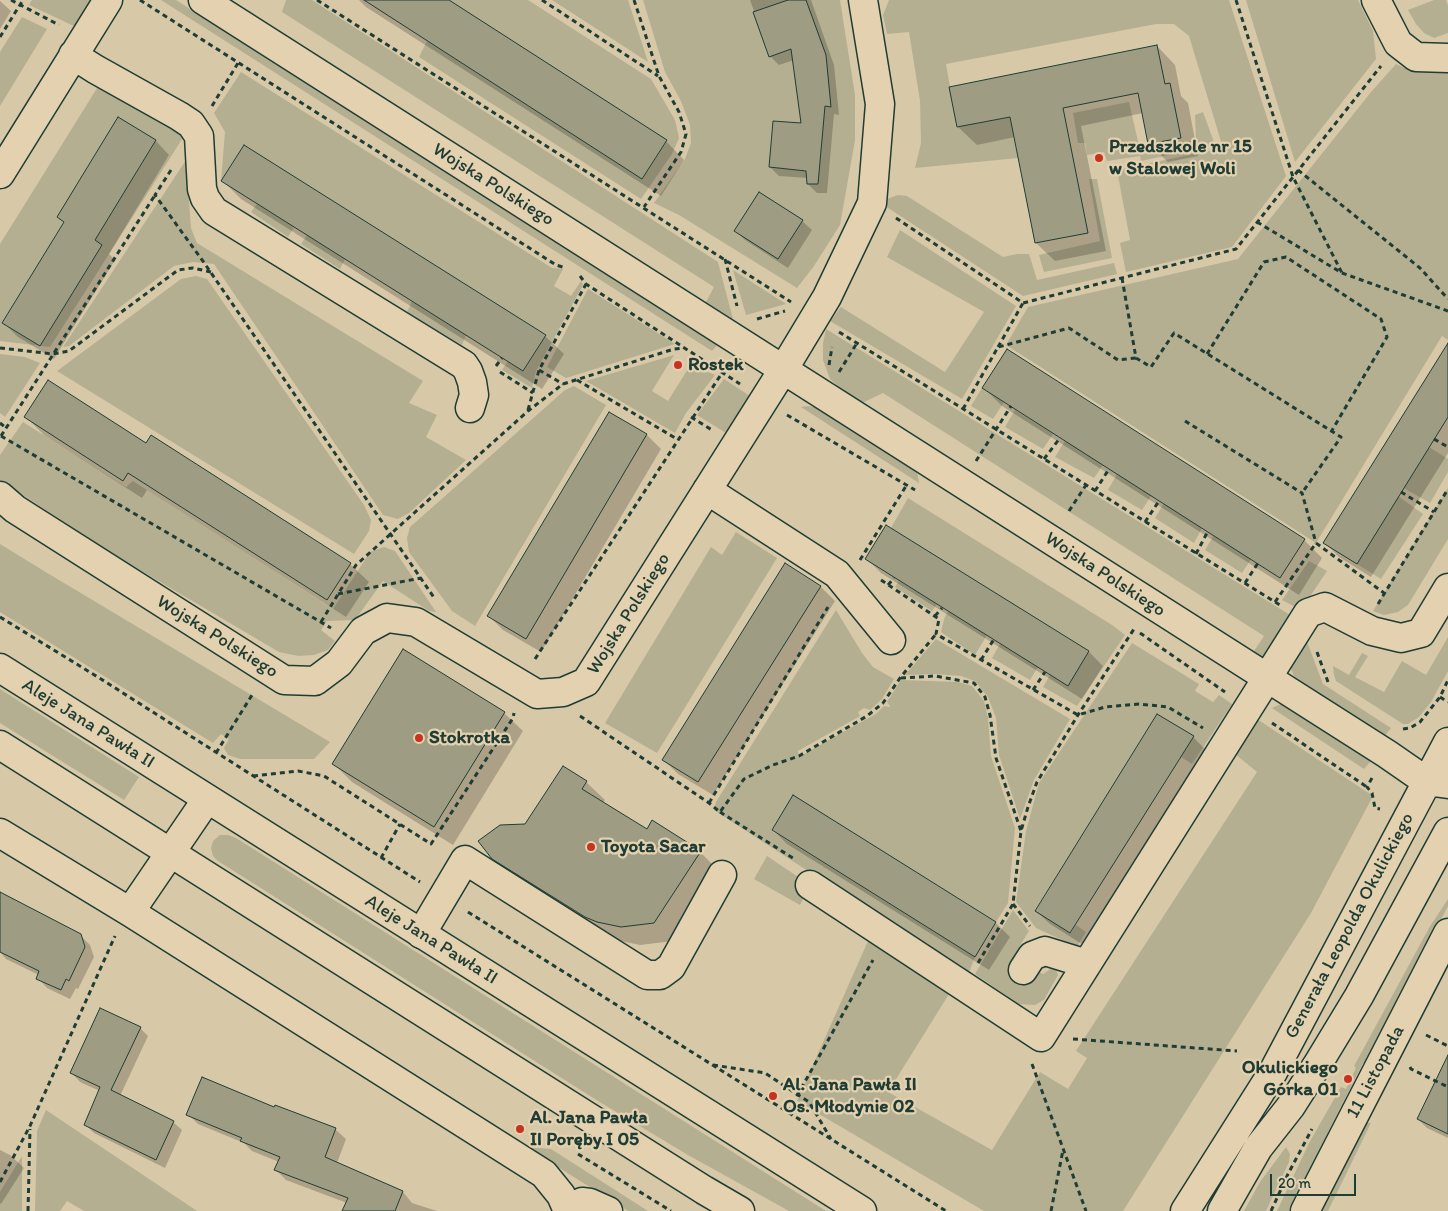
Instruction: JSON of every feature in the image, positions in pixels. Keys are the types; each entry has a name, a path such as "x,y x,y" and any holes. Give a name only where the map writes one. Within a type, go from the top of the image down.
{"street":[{"path":"0,174 108,0"},
{"name":"Wojska Polskiego","path":"203,0 1267,678 1437,782"},
{"path":"783,370 807,312 827,297 872,203 880,104 863,0"},
{"path":"1376,0 1398,44 1416,57 1448,58"},
{"path":"79,46 95,69 180,116 197,131 200,144 202,189 205,198 214,211 459,361 468,371 472,382 474,395 470,408"},
{"name":"Wojska Polskiego","path":"0,496 14,509 284,680 315,681 339,663 363,632 387,618 416,622 537,694 563,692 586,682 783,370"},
{"path":"707,490 837,574 891,640"},
{"path":"810,885 888,936 1036,1047 1308,613 1325,607 1372,631 1401,638 1421,633 1448,588"},
{"name":"Aleje Jana Pawła II","path":"0,668 862,1211"},
{"name":"Generała Leopolda Okulickiego","path":"1185,1211 1272,1072 1437,782 1448,742"},
{"path":"0,745 740,1211"},
{"path":"130,912 207,799"},
{"name":"Generała Leopolda Okulickiego","path":"1222,1211 1258,1148 1291,1106 1320,1062 1359,996 1448,832"},
{"path":"0,833 130,912 544,1174 554,1184 568,1210 582,1202 590,1203 608,1211"},
{"path":"421,934 465,860 647,975 660,975 671,967 722,874"},
{"name":"11 Listopada","path":"1305,1211 1448,933"},
{"path":"1023,970 1032,956 1045,951 1087,964"}],"path":[{"path":"11,0 79,46"},
{"path":"0,37 23,0"},
{"path":"317,0 807,312 1304,619 1329,683"},
{"path":"542,0 658,76"},
{"path":"634,0 658,76 679,112 686,134 682,152 644,207"},
{"path":"1236,0 1293,177 1342,273"},
{"path":"963,409 1023,303 1236,249 1398,44"},
{"path":"238,63 197,131 0,437 355,642"},
{"path":"1298,170 1420,268 1448,299"},
{"path":"155,194 211,272 436,600"},
{"path":"872,203 1023,303"},
{"path":"1258,222 1342,273 1448,311"},
{"path":"1207,354 1264,262 1286,257 1381,318 1387,337 1331,432"},
{"path":"724,258 739,314"},
{"path":"0,348 54,354 69,351 178,270 194,268 211,272"},
{"path":"1122,278 1136,358"},
{"path":"528,411 539,370 586,284"},
{"path":"750,321 807,312"},
{"path":"998,347 1069,328 1118,360 1136,358 1151,367 1174,334 1341,438 1302,493"},
{"path":"321,622 356,565 528,411 563,384 674,349 684,348"},
{"path":"494,369 502,358"},
{"path":"539,370 563,384"},
{"path":"252,776 298,771 324,776 431,844 514,718 520,684 677,439 722,373"},
{"path":"576,380 677,439"},
{"path":"975,464 1010,406"},
{"path":"782,423 787,414"},
{"path":"1185,421 1302,493 1316,543 1384,593"},
{"path":"0,423 6,428"},
{"path":"1044,459 1060,438"},
{"path":"1434,440 1448,447"},
{"path":"1095,491 1109,469"},
{"path":"1069,511 1085,485"},
{"path":"858,565 906,486"},
{"path":"1364,627 1448,489"},
{"path":"1401,492 1434,512"},
{"path":"1145,522 1159,501"},
{"path":"1196,554 1208,531"},
{"path":"1275,602 1316,543"},
{"path":"1245,583 1258,563"},
{"path":"563,692 581,716 720,812 744,779 773,765 798,756 867,716 883,703 900,678 936,634 939,619 936,616 873,575"},
{"path":"338,594 421,578"},
{"path":"888,585 894,578"},
{"path":"709,803 830,604"},
{"path":"936,616 942,608"},
{"path":"0,617 946,1211"},
{"path":"976,967 1013,904 1022,831 1037,782 1134,629"},
{"path":"936,634 1078,715 1105,707 1122,705 1138,704 1168,707 1207,731"},
{"path":"981,660 994,640"},
{"path":"1033,690 1045,672"},
{"path":"900,678 935,676 974,683 985,698 990,715 996,758 1022,831"},
{"path":"1448,680 1440,697 1448,702"},
{"path":"216,753 252,695"},
{"path":"381,858 400,824"},
{"path":"0,1182 30,1126 118,930 130,912"},
{"path":"788,1112 888,936"},
{"path":"1086,1211 1063,1148 1036,1047 1237,1051"},
{"path":"710,1064 765,1073 809,1102 832,1140"},
{"path":"1410,1064 1411,1069 1448,1087"},
{"path":"28,1211 30,1126"},
{"path":"1051,1211 1063,1148"},
{"path":"578,1154 671,1211"}],"shaded area":[{"path":"32,0 93,0 76,27 29,5"},
{"path":"161,0 176,0 718,344 712,351"},
{"path":"286,0 312,0 718,262 733,319 706,302 714,287 282,12"},
{"path":"449,0 528,0 651,79 675,120 679,138 672,154 641,199 419,57 427,41 642,179 667,141"},
{"path":"552,0 628,0 648,62"},
{"path":"643,0 840,0 855,95 855,140 840,225 814,266 797,288 679,215 654,203 685,159 691,143 690,125 681,101 665,72","holes":["773,121 823,125 819,172 769,167"]},
{"path":"889,0 1229,0 1286,176 1232,247 1126,272 1120,243 1130,240 1117,170 1223,148 1189,36 1174,24 1156,24 946,64 957,127 1010,117 1018,158 915,168 921,143 920,101 909,32 887,34 883,15"},
{"path":"1246,0 1358,0 1373,31 1376,59 1295,162"},
{"path":"1434,0 1446,0 1448,6 1448,33 1434,38 1424,33 1408,10"},
{"path":"22,17 47,29 0,106 0,52"},
{"path":"1396,64 1409,70 1448,70 1448,340 1442,336 1316,543 1006,345 1028,307 1238,259 1371,92"},
{"path":"241,72 552,268 563,269 554,286 571,296 581,281 583,285 536,371 532,388 502,370 508,361 524,371 546,335 244,145 221,181 225,132 214,113"},
{"path":"99,85 184,136 50,347 40,346 0,341 0,244","holes":["118,118 156,141 95,240 102,245 40,346 2,323 64,222 57,217"]},
{"path":"1129,102 1140,150 1196,140 1195,115 1203,112 1215,145 1141,161 1140,156 1107,161 1104,152 1087,155 1085,143 1078,143 1073,113"},
{"path":"186,160 191,228 197,243 423,381 409,403 437,415 426,437 466,460 409,513 398,519 383,515 214,264 193,262 174,266 69,346 63,347"},
{"path":"1089,179 1097,179 1112,258 1044,272 1039,255 1100,241"},
{"path":"898,195 907,196 1003,257 1029,254 1037,280 1114,263 1117,274 1023,296 882,204 887,199"},
{"path":"257,204 294,227 288,237 251,212"},
{"path":"900,230 1016,306 962,399 830,321 841,307 945,372 984,312 887,257"},
{"path":"307,235 345,259 340,269 301,244"},
{"path":"733,270 786,304 746,315"},
{"path":"196,276 207,279 364,505 371,520 369,531 354,554 57,371 181,279"},
{"path":"588,289 675,344 566,378 547,367"},
{"path":"412,301 466,335 462,345 407,312"},
{"path":"826,329 1295,618 1273,652 1262,656 1252,654 1264,636 883,393 862,403 844,391 830,379 823,360 823,343"},
{"path":"0,354 25,357 40,363 5,417 0,413"},
{"path":"674,355 652,391 668,401 691,364 715,375 686,413 675,433 586,381"},
{"path":"724,379 756,400 734,438 697,415"},
{"path":"574,386 606,405 475,626 452,611 409,552 407,538 410,527 565,390"},
{"path":"982,388 1004,402 993,419 971,406"},
{"path":"801,407 818,408 917,471 919,483"},
{"path":"1015,410 1053,434 1043,449 1005,427"},
{"path":"23,422 126,487 133,481 333,609 370,552 384,547 395,551 436,612 429,611 383,581 355,620 327,621 321,630 335,641 328,650 314,655 298,656 279,652 116,556 0,480 0,455"},
{"path":"1065,441 1103,465 1094,478 1055,457"},
{"path":"1429,447 1448,459 1448,472 1430,503 1402,487"},
{"path":"1117,474 1151,496 1142,510 1108,490"},
{"path":"1448,488 1448,539 1408,605 1398,612 1384,615 1373,611"},
{"path":"1398,496 1423,514 1381,579 1357,564"},
{"path":"908,498 1112,625 1125,635 1077,706 1043,687 1050,675 1068,686 1089,651 891,528"},
{"path":"1164,503 1202,528 1194,543 1155,518"},
{"path":"736,532 777,558 657,753 605,723 711,547 722,555"},
{"path":"1214,535 1251,559 1242,573 1205,550"},
{"path":"0,544 330,742 314,759 240,759 228,755 224,748 229,739 221,734 213,743 0,612"},
{"path":"1309,561 1327,571 1301,610 1282,600"},
{"path":"899,581 937,604 932,611 895,587"},
{"path":"836,610 862,653 873,667 894,679 882,699 870,710 864,708 858,712 860,716 798,751 799,757 876,714 884,706 890,707 887,702 901,680 958,682 972,686 984,701 988,718 991,756 1015,828 1008,903 996,922 793,796 772,831 975,957 968,975 714,810 716,802"},
{"path":"948,611 987,635 975,655 941,632"},
{"path":"1448,637 1448,671 1431,702 1419,717 1408,724 1403,724 1336,681 1333,666 1349,675 1362,653 1368,656 1355,677 1384,692 1402,661 1426,675"},
{"path":"936,639 1070,719 1034,780 1020,819 999,755 996,718 988,697 975,681 961,676 935,674 905,675"},
{"path":"1306,639 1323,684 1391,728 1384,737 1294,676 1289,664"},
{"path":"1132,643 1199,684 1195,691 1213,702 1219,695 1232,704 1192,764 1181,757 1193,736 1157,714 1035,910 1071,933 1076,925 1086,932 1077,947 1036,928 1016,902 1026,831 1039,783"},
{"path":"1000,644 1038,667 1030,680 992,658"},
{"path":"0,689 139,777 124,800 0,723"},
{"path":"1281,704 1371,761 1364,769 1272,708"},
{"path":"1257,719 1373,796 1311,913 1123,1211 984,1211 797,1101 872,932 954,986 888,1092 992,1150 1040,1072 1068,1089 1087,1058 1076,1051 1257,772 1235,754"},
{"path":"220,835 236,838 826,1211 789,1211 688,1155 598,1101 218,861 213,856 211,848 213,841"},
{"path":"767,856 810,885 800,905 754,879"},
{"path":"1448,899 1448,906 1377,1041 1379,1052 1374,1061 1363,1063 1328,1132 1333,1142 1299,1211 1277,1211 1309,1143 1341,1087 1346,1089 1356,1068 1354,1066 1429,928"},
{"path":"1013,910 1029,931 1013,957 1043,974 1055,966 1058,975 1044,1000 1035,1005 1019,1004 975,974"},
{"path":"46,1110 197,1211 84,1211 67,1201 60,1211 35,1211 37,1131"},
{"path":"1358,1122 1371,1123 1328,1211 1314,1211"},
{"path":"526,1147 551,1149 648,1211 628,1211"},
{"path":"1286,1147 1290,1154 1289,1162 1266,1211 1244,1211 1260,1182"},
{"path":"22,1156 22,1211 0,1211 0,1192"}],"building":[{"path":"364,0 449,0 667,140 642,179"},
{"path":"788,0 806,0 826,55 831,107 825,106 818,184 807,184 806,171 769,167 773,121 801,123 791,49 769,57 753,12"},
{"path":"1157,45 1165,84 1170,83 1181,138 1148,144 1138,93 1063,108 1088,233 1035,243 1010,117 957,127 949,87"},
{"path":"118,117 156,140 95,240 102,245 40,346 2,323 64,222 57,217"},
{"path":"244,145 546,335 523,371 221,181"},
{"path":"759,192 803,220 778,259 734,231"},
{"path":"1448,343 1448,417 1357,564 1323,543"},
{"path":"1007,349 1305,539 1280,578 982,388"},
{"path":"48,380 146,443 151,435 351,563 327,600 128,473 123,481 24,417"},
{"path":"609,412 647,434 526,639 487,616"},
{"path":"886,525 1089,651 1068,686 865,559"},
{"path":"785,563 821,586 698,782 662,760"},
{"name":"Stokrotka","path":"403,649 505,712 434,827 332,764"},
{"path":"1157,714 1194,736 1070,933 1035,911"},
{"name":"Toyota Sacar","path":"563,766 587,781 582,789 647,829 652,820 701,851 654,923 621,927 597,922 585,917 492,859 478,841 500,825 525,824"},
{"path":"793,795 996,922 975,957 772,830"},
{"path":"0,892 81,934 85,947 69,981 66,979 61,990 36,979 39,971 0,952"},
{"path":"100,1008 141,1027 111,1090 174,1121 156,1160 84,1125 100,1087 70,1073"},
{"path":"1448,1055 1448,1134 1417,1119"},
{"path":"202,1077 274,1107 275,1105 336,1128 325,1157 403,1191 395,1211 342,1211 348,1198 274,1170 280,1157 240,1141 242,1138 186,1115"}],"place":[{"name":"Przedszkole nr 15 w Stalowej Woli","path":"1099,158"},
{"name":"Rostek","path":"678,365"},
{"name":"Stokrotka","path":"419,738"},
{"name":"Toyota Sacar","path":"591,847"},
{"name":"Okulickiego Górka 01","path":"1348,1079"},
{"name":"Al. Jana Pawła II Os. Młodynie 02","path":"773,1096"},
{"name":"Al. Jana Pawła II Poręby I 05","path":"520,1129"}]}
